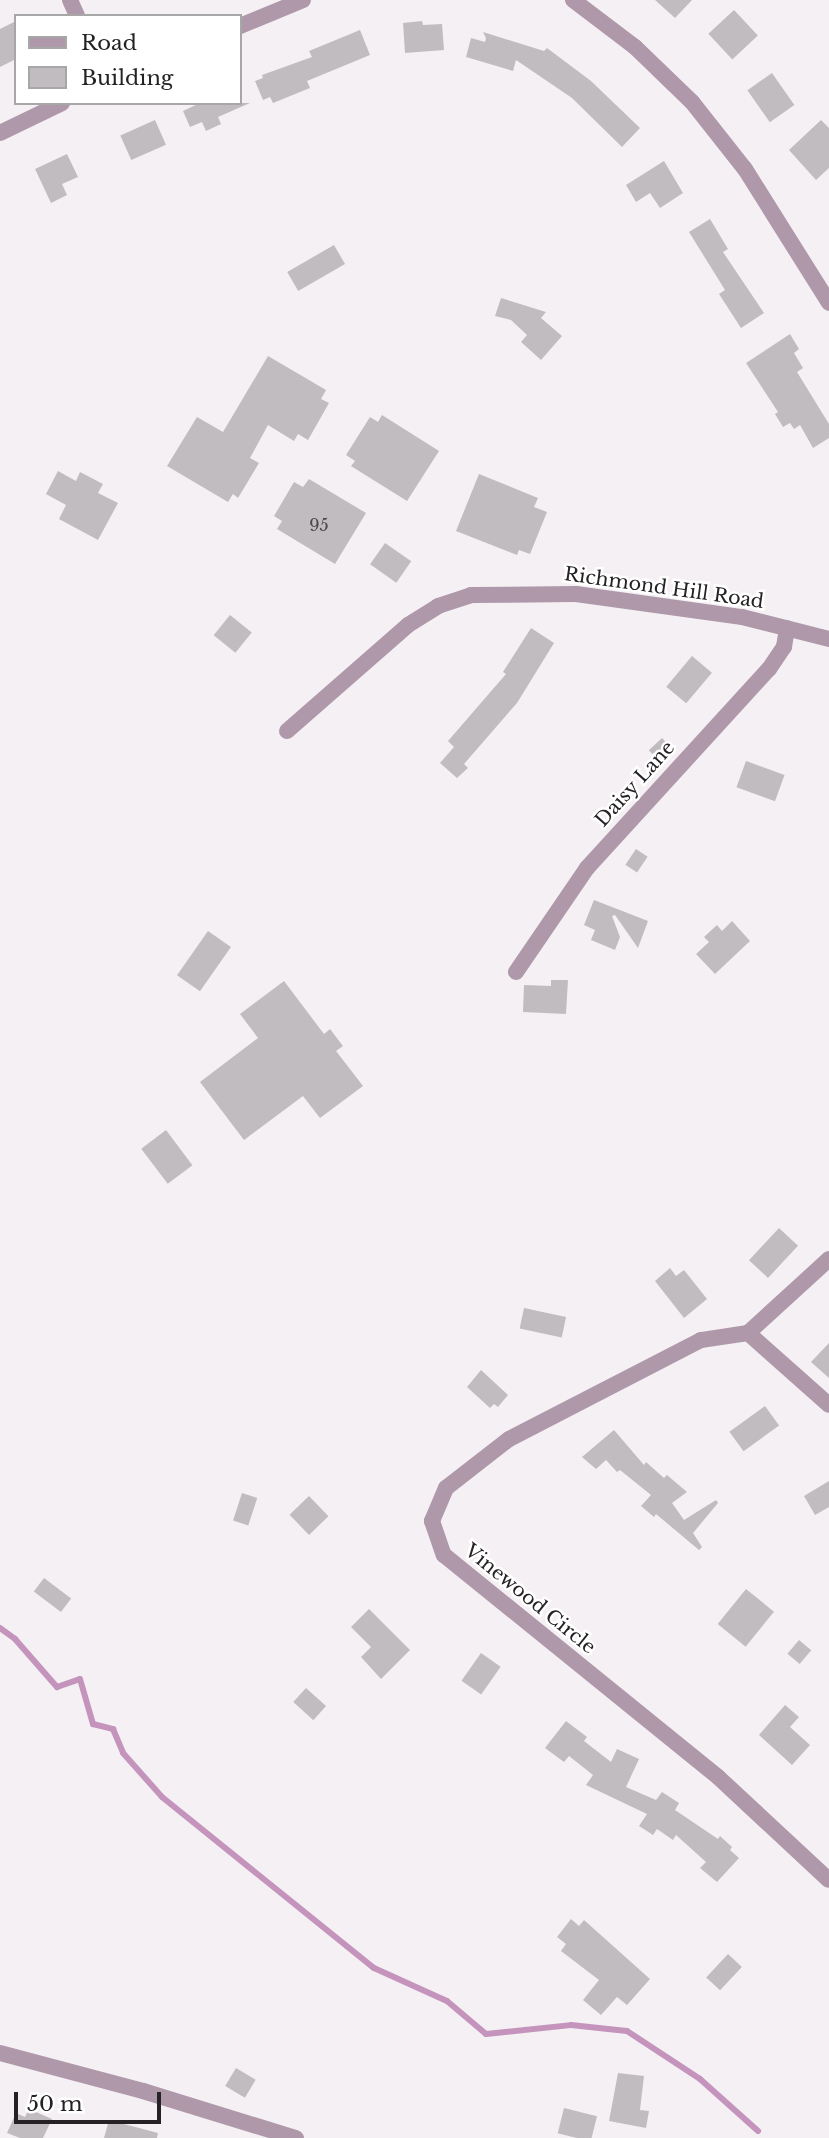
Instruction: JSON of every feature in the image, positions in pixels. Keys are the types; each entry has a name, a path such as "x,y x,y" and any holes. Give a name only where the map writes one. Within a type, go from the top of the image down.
{"street":[{"path":"242,25 303,0"},
{"path":"573,0 635,47 692,102 745,169 829,303"},
{"path":"0,133 58,105"},
{"name":"Richmond Hill Road","path":"286,731 408,625 438,607 471,595 576,594 742,617 829,639"},
{"name":"Daisy Lane","path":"516,972 587,867 769,669 783,647 787,628"},
{"path":"829,1259 748,1333 829,1405"},
{"name":"Vinewood Circle","path":"748,1333 701,1340 509,1439 446,1488 432,1521 444,1555 718,1777 829,1880"},
{"path":"0,2053 143,2091 296,2138"}],"building":[{"path":"655,0 692,0 675,18"},
{"path":"734,10 758,36 732,59 708,34"},
{"path":"422,21 423,25 442,24 444,50 405,53 403,23"},
{"path":"14,22 14,60 0,67 0,29"},
{"path":"360,30 370,55 307,81 310,88 273,103 270,97 263,100 255,81 263,78 262,75 312,57 309,51"},
{"path":"483,32 544,51 547,48 591,81 640,128 622,147 572,98 516,60 513,71 466,57 471,38 485,42"},
{"path":"772,73 794,105 770,122 747,90"},
{"path":"250,103 218,117 221,124 206,131 202,122 190,127 183,111 196,105"},
{"path":"155,120 166,145 131,160 120,135"},
{"path":"821,120 829,128 829,168 816,180 789,150"},
{"path":"67,154 78,177 62,184 67,195 51,203 35,169"},
{"path":"664,161 683,193 660,208 650,193 636,202 626,185"},
{"path":"710,219 728,249 723,252 764,313 741,328 719,294 725,290 689,232"},
{"path":"334,245 345,264 298,291 287,272"},
{"path":"501,298 546,312 541,318 562,336 541,360 521,342 527,335 511,320 495,316"},
{"path":"790,334 799,349 794,353 803,368 797,372 829,424 829,438 813,448 800,425 794,429 790,423 783,427 775,414 778,412 746,363"},
{"path":"268,356 326,390 321,399 329,403 308,440 298,434 294,441 268,425 250,458 259,463 238,498 233,494 228,502 167,466 197,417 223,432"},
{"path":"382,415 439,451 407,501 351,466 355,461 346,455 370,417 378,422"},
{"path":"58,471 76,481 80,472 103,484 98,493 118,503 98,540 59,519 66,505 46,494"},
{"path":"479,474 538,498 534,507 547,512 530,554 519,550 517,555 456,531"},
{"path":"309,479 366,513 335,564 277,529 282,521 274,516 294,482 303,487"},
{"path":"385,543 411,561 396,583 370,564"},
{"path":"230,615 252,633 235,653 214,635"},
{"path":"531,628 554,643 517,703 464,764 468,768 457,778 440,763 454,747 448,741 506,674 503,672"},
{"path":"692,656 712,673 686,703 666,687"},
{"path":"662,738 675,752 662,764 649,750"},
{"path":"746,761 785,775 775,801 736,787"},
{"path":"636,849 648,857 637,873 625,865"},
{"path":"594,900 648,921 638,948 615,915 612,916 620,937 615,950 591,940 595,930 584,925"},
{"path":"732,921 750,941 715,974 696,954 709,942 704,937 717,925 722,931"},
{"path":"208,931 231,947 200,991 177,975"},
{"path":"551,980 568,980 566,1014 523,1012 524,985 551,986"},
{"path":"284,981 324,1034 330,1029 343,1046 336,1051 363,1086 320,1118 303,1096 244,1140 200,1082 258,1038 240,1014"},
{"path":"166,1130 192,1165 168,1184 141,1149"},
{"path":"779,1228 798,1246 768,1278 749,1260"},
{"path":"670,1268 676,1276 684,1270 707,1299 684,1318 655,1281"},
{"path":"524,1308 566,1317 562,1337 520,1329"},
{"path":"829,1343 829,1378 811,1362"},
{"path":"481,1370 508,1395 498,1407 494,1404 490,1408 467,1387"},
{"path":"765,1406 779,1425 744,1451 729,1432"},
{"path":"614,1430 644,1465 646,1462 664,1478 667,1475 687,1492 672,1503 684,1520 716,1500 718,1503 693,1533 702,1547 699,1550 656,1514 654,1517 641,1506 651,1495 620,1470 617,1472 606,1460 596,1469 582,1457"},
{"path":"829,1481 829,1507 815,1515 804,1496"},
{"path":"242,1493 257,1498 248,1526 233,1521"},
{"path":"309,1496 328,1516 309,1535 290,1515"},
{"path":"44,1578 71,1598 61,1612 34,1592"},
{"path":"746,1589 774,1612 746,1647 718,1624"},
{"path":"369,1609 410,1650 381,1679 361,1657 371,1647 351,1627"},
{"path":"799,1640 811,1650 800,1664 787,1654"},
{"path":"481,1653 501,1667 481,1695 461,1681"},
{"path":"306,1688 326,1706 313,1720 293,1702"},
{"path":"785,1705 799,1717 790,1727 810,1745 792,1765 759,1735"},
{"path":"566,1721 587,1737 584,1741 611,1762 617,1749 639,1759 626,1787 656,1800 662,1792 679,1803 675,1810 718,1839 720,1836 732,1847 730,1850 739,1858 717,1882 700,1868 706,1862 676,1835 673,1840 657,1829 653,1835 639,1826 647,1814 586,1785 593,1775 569,1756 564,1762 545,1748"},
{"path":"571,1919 579,1926 584,1920 650,1979 627,2005 617,1997 601,2015 583,2000 599,1980 561,1951 566,1944 557,1937"},
{"path":"728,1954 742,1967 720,1990 706,1977"},
{"path":"236,2068 256,2080 245,2098 225,2086"},
{"path":"618,2073 644,2076 640,2110 649,2111 646,2128 609,2121"},
{"path":"564,2108 597,2116 592,2138 558,2133"},
{"path":"29,2109 52,2119 43,2138 20,2138 7,2133 16,2113 25,2117"},
{"path":"109,2120 158,2133 157,2138 104,2138"}],"waterway":[{"path":"0,1628 15,1639 57,1687 80,1679 93,1724 113,1729 123,1753 162,1797 374,1968 447,2001 486,2034 571,2025 627,2031 700,2079 758,2131"}]}
